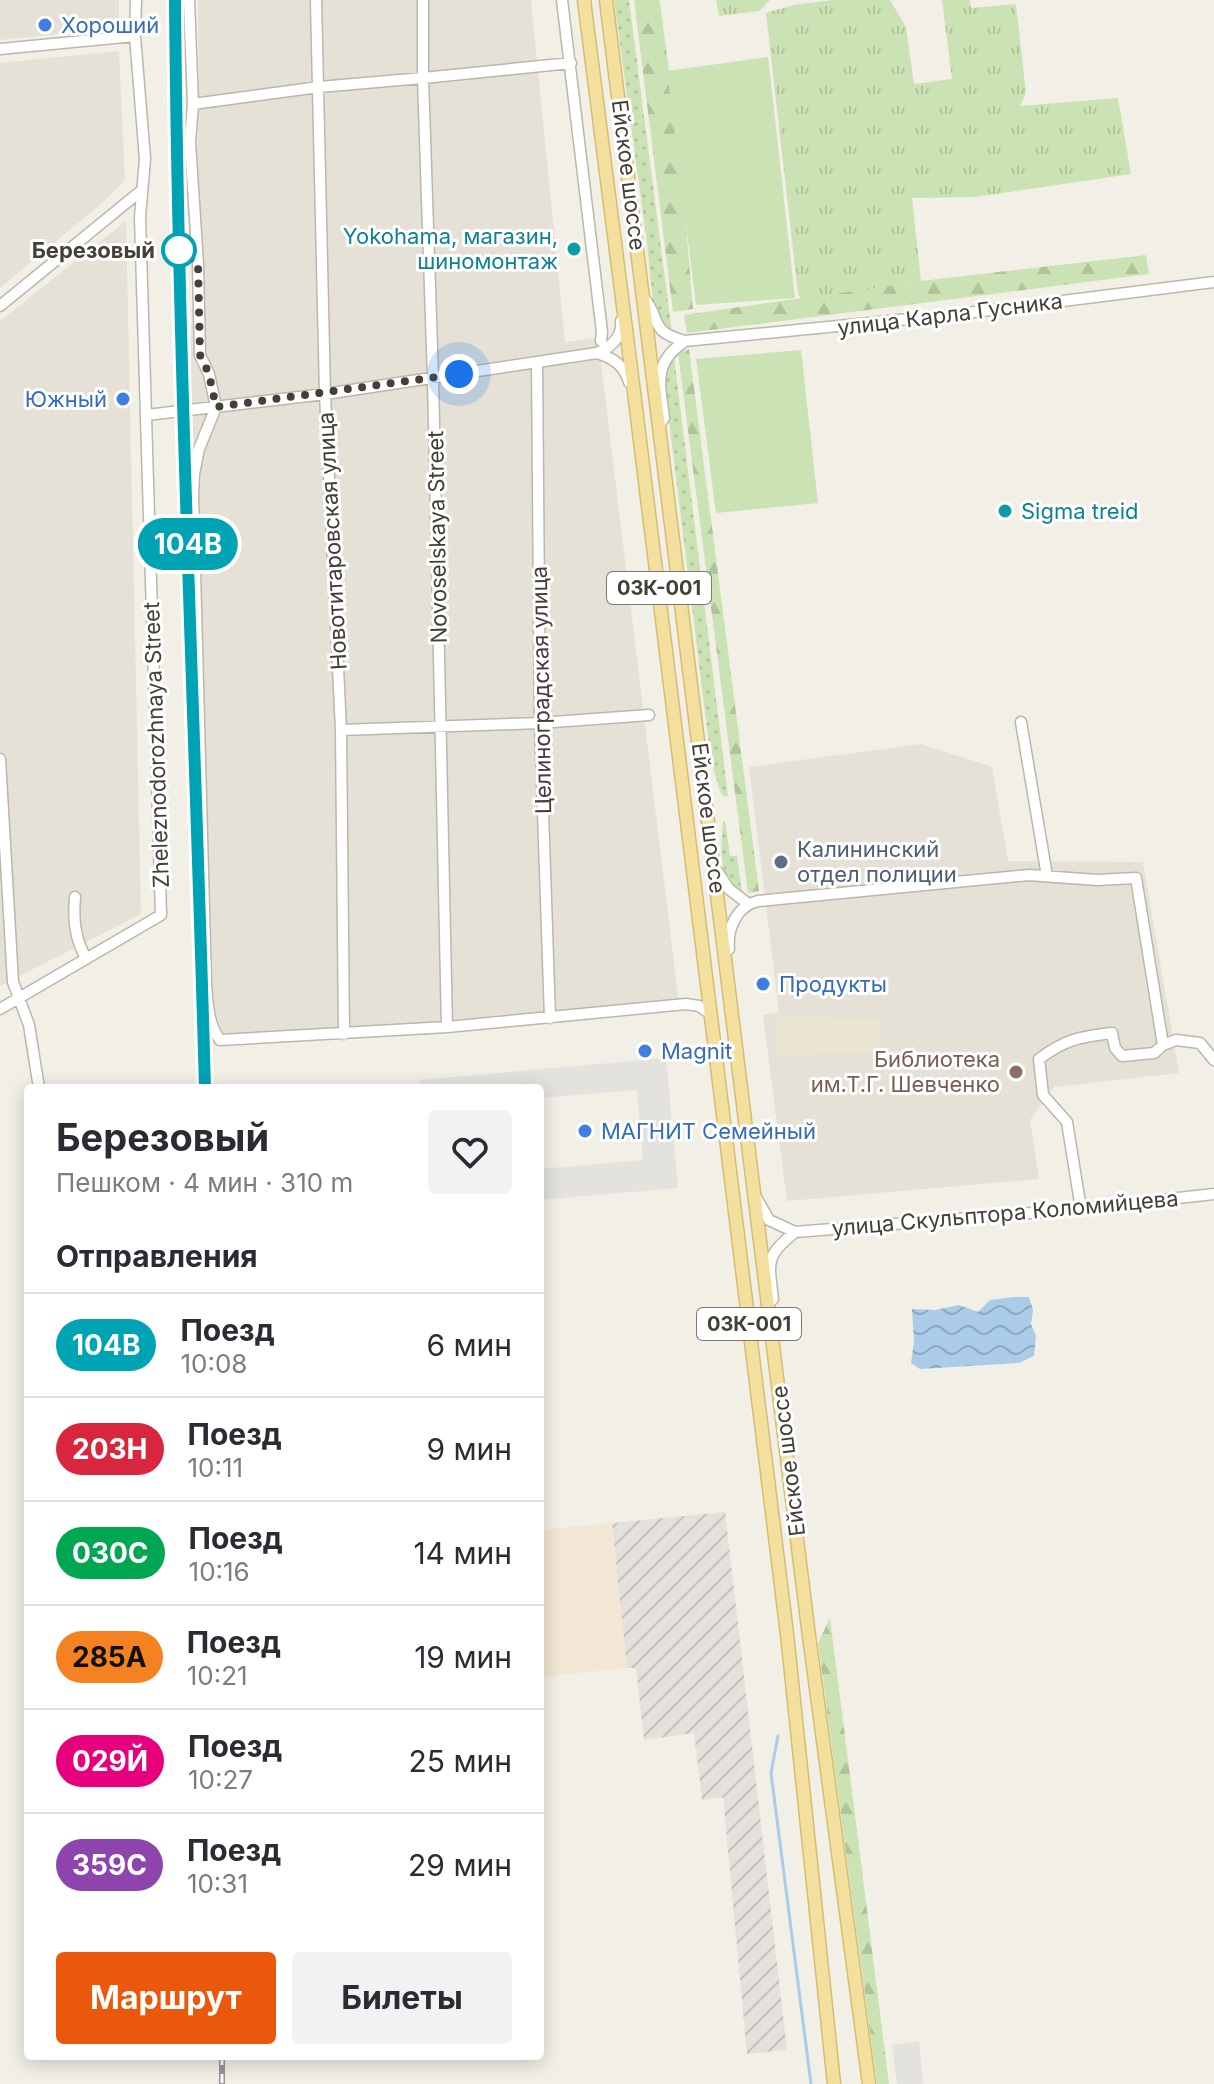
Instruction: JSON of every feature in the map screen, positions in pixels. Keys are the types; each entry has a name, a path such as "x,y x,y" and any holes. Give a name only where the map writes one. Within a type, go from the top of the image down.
{"main road":[{"name":"03К-001","path":"584,0 621,288"},
{"name":"Ейское шоссе","path":"606,0 809,1636 869,2084"},
{"name":"Ейское шоссе","path":"621,288 787,1634 834,2084"}],"street":[{"name":"Zheleznodorozhnaya Street","path":"86,958 161,915 140,217 145,159 135,36 136,0"},
{"path":"189,0 193,104 190,142 200,355 209,374 216,407 199,449 193,496 206,985 213,1028 220,1040 447,1027 686,1004 699,1006 711,1014"},
{"name":"Новотитаровская улица","path":"316,0 325,394 341,730 344,1034"},
{"name":"Novoselskaya Street","path":"423,0 447,1027"},
{"path":"562,0 601,341"},
{"path":"0,49 135,36"},
{"path":"193,104 319,87 571,63"},
{"path":"0,304 142,190"},
{"name":"улица Карла Гусника","path":"685,341 929,317 1214,282"},
{"path":"147,415 325,394 597,353 619,337 622,328 618,294 621,288"},
{"path":"644,298 661,331 685,341"},
{"path":"660,424 664,418 659,374 668,355 685,341"},
{"path":"597,353 618,362 634,392"},
{"name":"Целиноградская улица","path":"537,363 540,723 550,1018"},
{"path":"341,730 540,723 649,715"},
{"path":"1021,722 1047,876"},
{"path":"0,759 13,982 29,1025 38,1084"},
{"path":"715,868 729,889 747,903 1029,875 1097,880 1136,878 1163,1045"},
{"path":"0,1009 86,958 78,945 73,917 75,897"},
{"path":"729,980 732,971 728,936 734,920 747,903"},
{"path":"686,1004 699,995 707,981"},
{"path":"1081,1209 1067,1122 1043,1095 1039,1059 1077,1037 1112,1033 1115,1048 1122,1056 1154,1053 1176,1040 1200,1043 1214,1060"},
{"name":"улица Скульптора Коломийцева","path":"795,1232 1081,1209 1214,1194"},
{"path":"755,1195 769,1220 795,1232 773,1252 770,1259 773,1299 768,1304"}],"shaded area":[{"path":"0,0 119,0 119,28 0,40"},
{"path":"198,0 531,0 565,342 598,338 679,1004 209,1044 190,370 199,86"},
{"path":"119,51 125,180 0,288 0,63"},
{"path":"126,221 141,914 0,986 0,321"},
{"path":"921,744 992,767 1008,861 1143,862 1179,1073 1054,1087 1030,1120 1039,1179 787,1201 763,1015 779,1012 749,767"},
{"path":"774,1016 880,1019 880,1052 778,1056"},
{"path":"666,1058 678,1188 544,1200 544,1169 643,1160 637,1090 544,1098 544,1084 420,1084 419,1080"},
{"path":"725,1512 787,2050 747,2054 723,1797 702,1800 694,1733 644,1740 636,1668 627,1668 612,1523"},
{"path":"612,1523 627,1668 544,1677 544,1530"},
{"path":"919,2041 923,2084 897,2084 892,2045"}],"green space":[{"path":"614,0 629,0 672,333 662,326 653,303"},
{"path":"634,0 660,2 680,155 693,309 673,312"},
{"path":"716,0 770,0 759,11 719,16"},
{"path":"833,0 890,0 906,27 914,84 952,79 942,0 970,0 971,8 1016,4 1026,93 1020,106 1118,98 1131,174 975,197 912,198 921,281 802,299 798,294 766,13 793,5"},
{"path":"768,57 795,298 696,305 667,71"},
{"path":"1146,255 1149,274 687,333 684,315 921,281"},
{"path":"689,349 759,891 748,893 678,353"},
{"path":"801,350 818,503 716,513 696,359"},
{"path":"674,357 728,796 724,797 711,761 664,380 667,367"},
{"path":"725,821 730,856 737,856 742,894 734,888 724,871 722,842"},
{"path":"830,1618 889,2084 877,2084 818,1643"}],"water":[{"path":"1029,1297 1033,1310 1031,1324 1036,1336 1034,1356 1019,1363 920,1369 911,1363 914,1342 912,1309 935,1310 959,1305 978,1312 990,1300"}],"waterway":[{"path":"778,1736 771,1773 811,2084"}],"railway":[{"path":"175,0 183,411 205,1084"},
{"path":"222,2060 222,2084"}],"train":[{"name":"104В","path":"175,0 183,411 205,1084"}],"place":[{"name":"Хороший","path":"45,25"},
{"name":"Yokohama, магазин, шиномонтаж","path":"574,249"},
{"name":"Березовый","path":"179,250"},
{"name":"Южный","path":"123,399"},
{"name":"Sigma treid","path":"1005,511"},
{"name":"Калининский отдел полиции","path":"781,862"},
{"name":"Продукты","path":"763,984"},
{"name":"Magnit","path":"645,1051"},
{"name":"Библиотека им.Т.Г. Шевченко","path":"1016,1072"},
{"name":"МАГНИТ Семейный","path":"585,1131"}],"route":[{"path":"179,250 198,264 200,355 209,374 216,407 459,374"}]}
